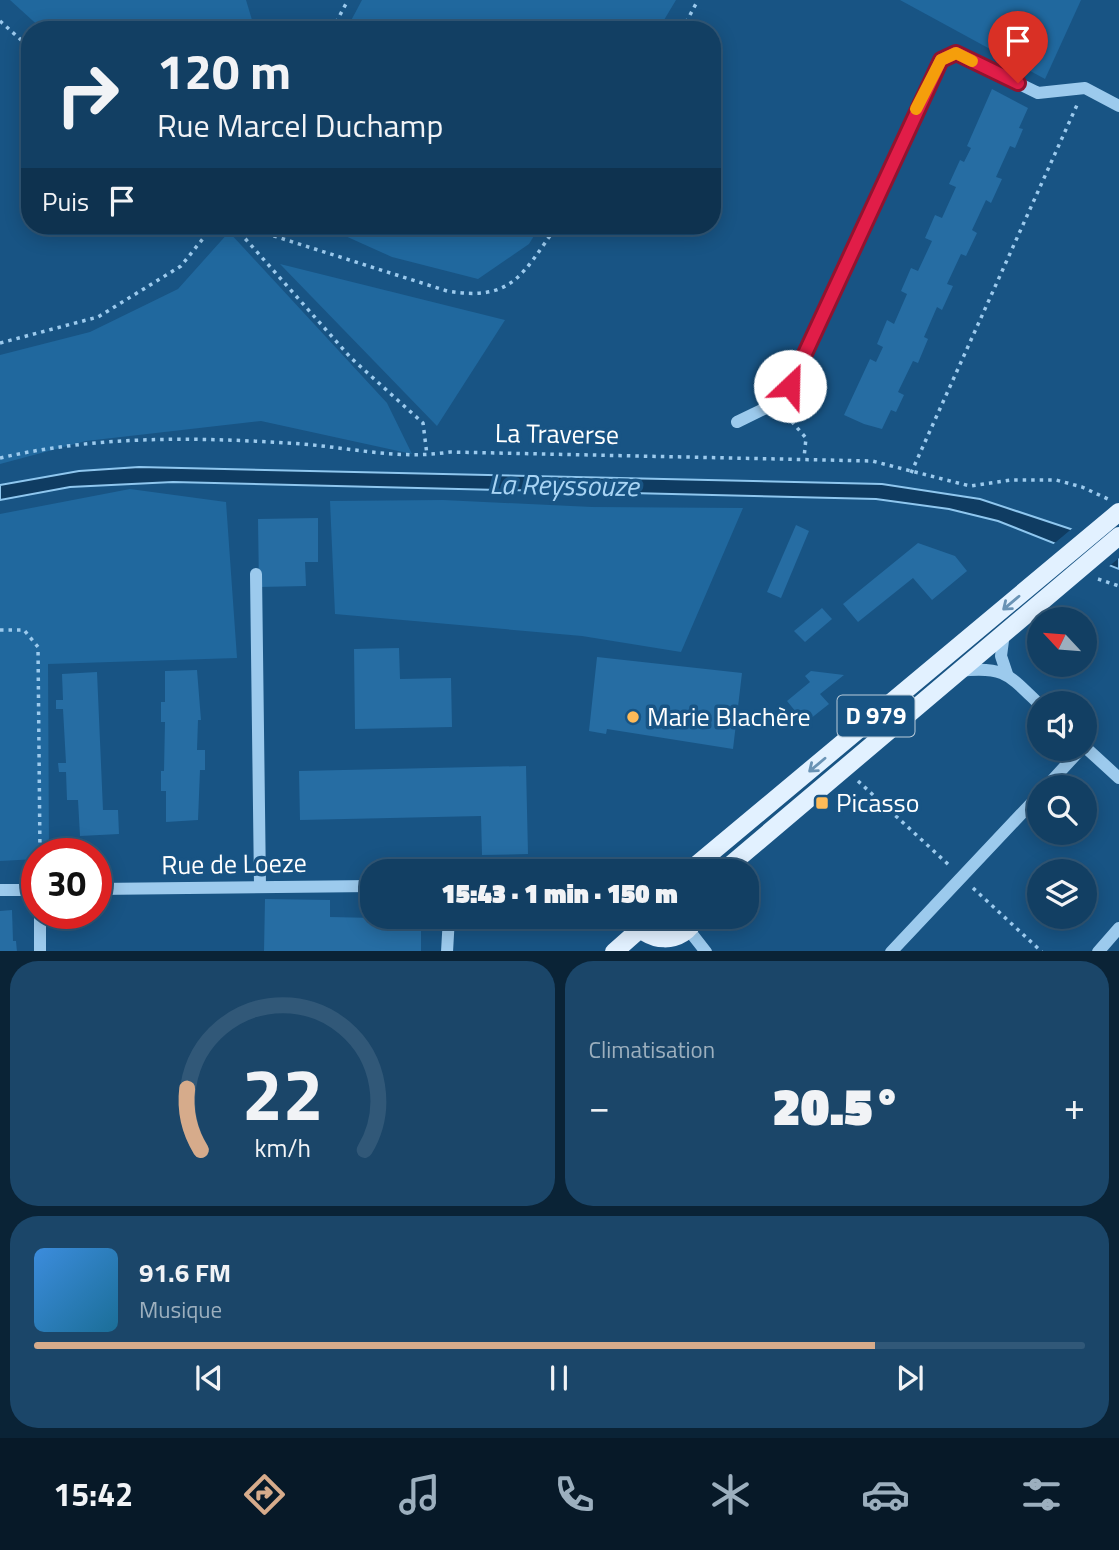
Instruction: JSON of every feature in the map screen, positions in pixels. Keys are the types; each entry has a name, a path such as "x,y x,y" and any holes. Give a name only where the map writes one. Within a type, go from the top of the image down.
{"main road":[{"name":"D 979","path":"704,859 1092,535 1114,506"},
{"name":"D 979","path":"737,859 1004,633 1089,571 1119,537"},
{"path":"614,951 631,929"},
{"path":"645,929 659,939 680,935 686,929"}],"street":[{"path":"737,422 776,403 790,386 941,60 956,53 1038,93 1085,88 1119,106"},
{"path":"256,574 260,886"},
{"path":"1004,633 1001,656 1007,674"},
{"path":"959,671 988,668 1007,674 1027,693"},
{"path":"1097,760 1119,778"},
{"path":"1057,775 1071,761"},
{"path":"891,951 1027,808"},
{"name":"Rue de Loeze","path":"112,889 360,886"},
{"path":"0,890 21,890"},
{"path":"1098,951 1119,928"},
{"path":"40,929 40,951"},
{"path":"447,951 448,929"},
{"path":"695,929 706,951"}],"path":[{"path":"337,21 348,0"},
{"path":"687,21 698,0"},
{"path":"0,20 21,40"},
{"path":"911,473 1085,88"},
{"path":"0,343 98,317 181,266 206,235"},
{"path":"242,235 351,358 423,423 427,456"},
{"path":"272,235 447,291 476,296 496,292 519,279 551,235"},
{"path":"776,403 806,438 804,458"},
{"name":"La Traverse","path":"0,458 89,443 177,439 278,443 408,457 450,452 804,458 873,461 911,473 970,486 1011,480 1056,480 1082,486 1114,506"},
{"path":"1089,571 1119,586"},
{"path":"0,630 24,630 38,647 40,838"},
{"path":"854,777 1042,951"}],"shaded area":[{"path":"10,0 246,0 252,21 33,21"},
{"path":"362,0 676,0 663,21 351,21"},
{"path":"900,0 1081,0 1045,79"},
{"path":"226,235 232,235 387,403 412,454 261,421 86,441 0,464 0,355 90,332 178,289"},
{"path":"343,235 534,235 529,244 478,279 392,257"},
{"path":"280,264 505,320 437,426"},
{"path":"130,489 226,502 237,658 48,664 49,838 21,838 21,860 0,861 0,514"},
{"path":"443,500 592,507 743,508 681,652 582,636 335,614 330,501"}],"water":[{"name":"La Reyssouze","path":"139,467 882,484 980,499 1119,545 1119,569 998,521 949,509 876,499 173,482 70,487 0,500 0,485 79,471"}],"pier":[{"path":"1075,526 1119,541 1119,558 1107,568 1050,547"}],"building":[{"path":"992,89 1028,108 1019,128 1023,129 1015,148 1010,146 996,177 1002,179 991,203 986,200 972,230 977,233 966,256 961,254 947,284 953,286 942,310 937,307 924,337 928,339 918,363 913,361 898,392 904,395 896,412 891,410 882,429 864,424 844,415 870,359 876,362 883,347 877,344 887,320 894,324 907,294 901,291 911,268 918,271 932,241 925,238 935,215 942,218 956,187 949,184 960,160 964,162 971,148 967,146"},
{"path":"318,518 318,562 305,562 306,586 259,587 258,519"},
{"path":"796,525 809,531 781,598 767,592"},
{"path":"918,543 955,556 967,571 932,600 913,578 858,622 843,604"},
{"path":"822,608 832,619 805,642 794,631"},
{"path":"399,648 400,679 451,678 452,727 355,729 354,649"},
{"path":"597,657 742,673 733,749 607,729 606,734 589,731"},
{"path":"197,670 201,720 198,720 197,750 205,750 205,770 200,770 198,820 166,822 166,791 161,791 165,722 161,722 161,702 165,702 165,671"},
{"path":"811,671 844,675 820,694 829,704 805,723 787,701 810,682 805,676"},
{"path":"97,672 103,810 118,810 119,834 80,836 78,800 67,800 66,772 59,772 58,763 66,763 63,709 56,709 56,700 63,700 62,674"},
{"path":"526,766 528,854 482,855 481,816 300,820 299,771"},
{"path":"265,899 330,900 330,917 360,918 360,929 421,929 421,951 264,951"},
{"path":"12,910 13,941 16,941 17,951 0,951 0,911"}],"slow traffic":[{"path":"916,109 941,60 956,53 972,61"}],"place":[{"name":"Marie Blachère","path":"633,717"},
{"name":"Picasso","path":"822,803"}],"route":[{"path":"790,386 915,110 941,60 956,53 1018,83"}]}
